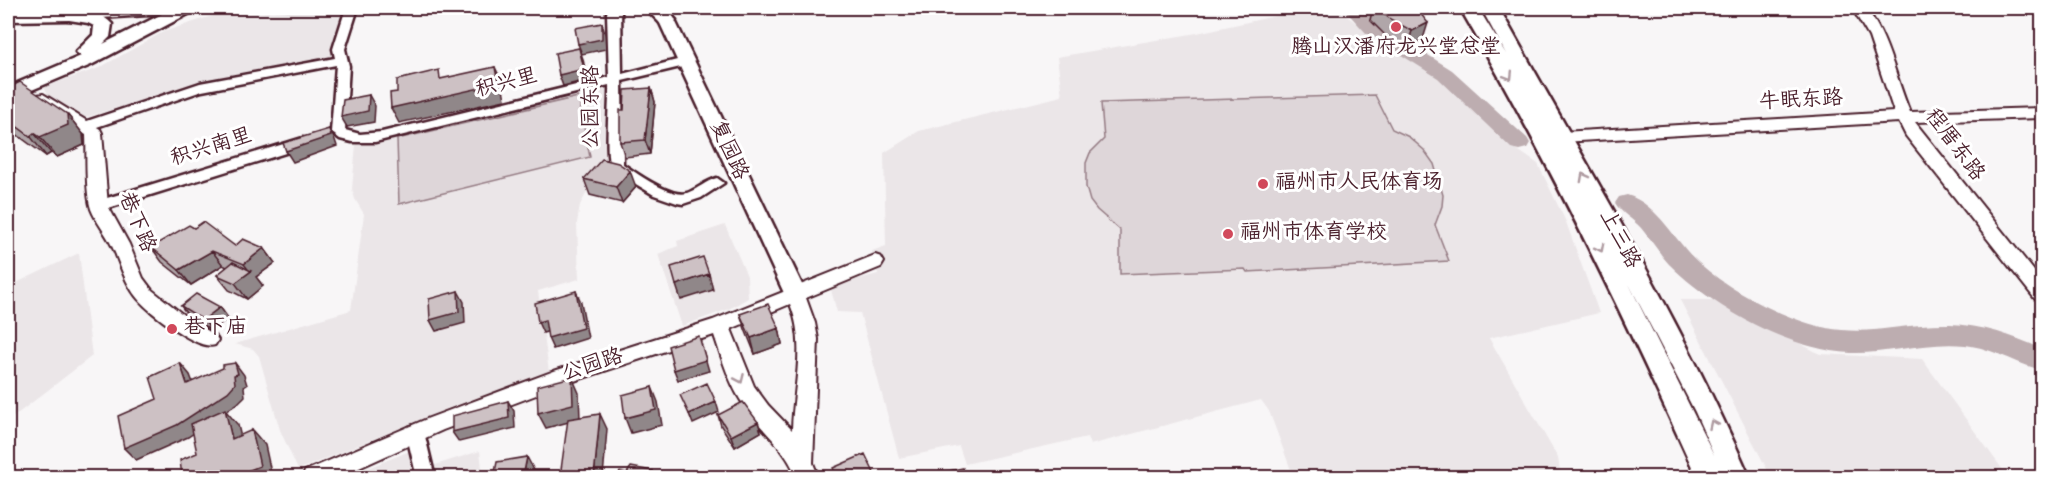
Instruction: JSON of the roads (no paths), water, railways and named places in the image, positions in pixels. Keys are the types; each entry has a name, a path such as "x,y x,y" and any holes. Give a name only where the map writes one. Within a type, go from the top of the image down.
{"main road":[{"path":"8,16 69,15 176,8"},
{"path":"8,86 176,8"},
{"path":"8,94 85,61 176,8"},
{"name":"上三路","path":"1469,8 1520,94 1568,185 1712,477"},
{"name":"上三路","path":"1490,8 1562,137 1698,392 1737,477"},
{"name":"复园路","path":"663,11 795,294"},
{"path":"69,15 92,18 103,24 100,37 84,52"}],"street":[{"path":"327,136 342,60 339,49 352,8"},
{"name":"公园东路","path":"615,8 613,14 617,115 614,154 616,166 677,200 687,198 717,183"},
{"name":"程厝东路","path":"1859,8 1879,39 1904,117 1917,140 2043,294"},
{"path":"27,86 86,126 200,87 342,60"},
{"name":"积兴里","path":"327,136 370,138 685,62"},
{"name":"牛眠东路","path":"1562,137 1904,117 2043,113"},
{"name":"巷下路","path":"86,126 93,131 95,137 99,206 141,290 183,325 208,339"},
{"name":"积兴南里","path":"99,206 327,136"},
{"name":"公园路","path":"314,477 415,432 561,377 720,325 875,262"},
{"path":"795,294 804,310 808,344 803,421 806,469"},
{"path":"720,325 743,387 754,403 792,442 806,469"},
{"path":"415,432 426,477"}],"waterway":[{"path":"1352,8 1384,37 1445,74 1519,143"},
{"path":"1627,203 1648,220 1676,256 1708,284 1745,307 1784,326 1825,339 1852,343 1934,335 1963,335 2016,348 2042,360"}],"place":[{"name":"腾山汉潘府龙兴堂总堂","path":"1396,27"},
{"name":"福州市人民体育场","path":"1263,184"},
{"name":"福州市体育学校","path":"1228,234"},
{"name":"巷下庙","path":"172,329"}]}
